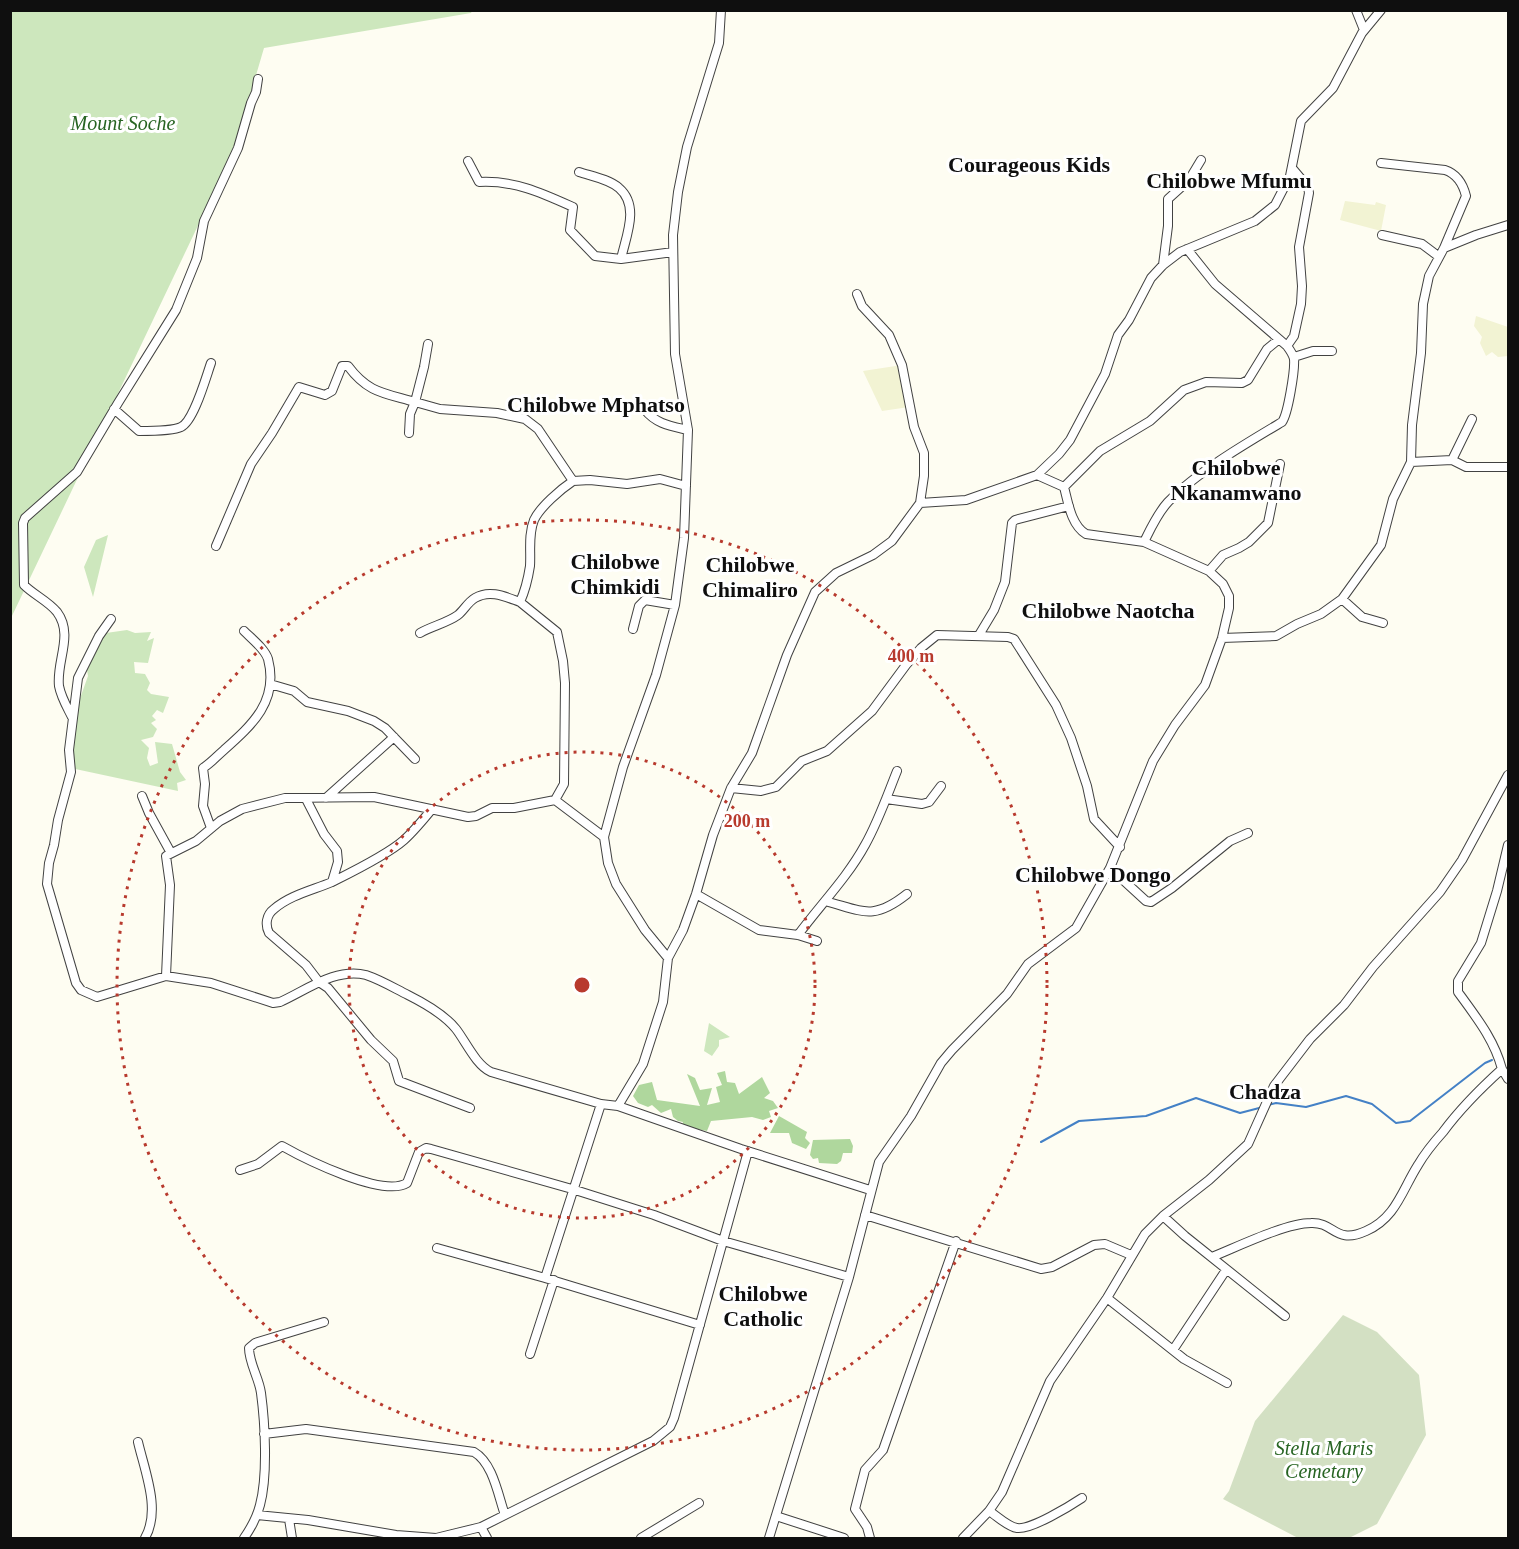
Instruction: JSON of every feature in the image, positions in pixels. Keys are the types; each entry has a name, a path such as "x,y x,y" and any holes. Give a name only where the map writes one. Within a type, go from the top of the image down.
{"street":[{"path":"668,958 645,930 616,884 603,837 623,767 656,675 675,605 684,538 688,430 675,354 673,235 678,192 689,139 719,43 722,10"},
{"path":"1356,10 1364,30"},
{"path":"920,503 966,500 1037,475 1059,454 1070,440 1105,374 1118,334 1151,278 1163,265 1187,249 1227,234 1259,218 1280,198 1292,168 1301,121 1334,88 1364,30 1381,10"},
{"path":"72,718 59,685 59,671 65,639 60,618 46,601 24,585 23,523 25,518 78,472 114,408 145,362 154,343 179,304 197,258 204,222 238,148 258,79"},
{"path":"1163,265 1168,226 1168,199 1189,180 1201,160"},
{"path":"468,161 479,182 501,181 518,185 573,207 570,230 595,256 621,259 673,252"},
{"path":"1222,638 1270,637 1282,634 1297,624 1321,614 1342,598 1383,542 1393,499 1411,462 1412,425 1423,304 1429,276 1437,264 1438,256 1444,248 1466,196 1460,181 1454,174 1445,170 1381,163"},
{"path":"1287,346 1294,336 1300,304 1302,286 1299,247 1309,193 1308,187 1292,168"},
{"path":"579,172 619,187 631,206 621,259"},
{"path":"1444,248 1509,225"},
{"path":"1382,235 1422,244 1438,256"},
{"path":"1144,542 1164,507 1182,489 1284,419 1288,409 1294,357 1287,346 1215,284 1187,249"},
{"path":"618,1106 643,1064 666,990 668,958 683,930 713,835 731,788 759,737 786,655 815,592 836,573 886,546 897,535 920,503 924,476 924,453 914,427 902,365 889,335 862,306 857,294"},
{"path":"1064,487 1100,451 1150,421 1184,390 1206,382 1242,383 1248,380 1267,349 1278,340"},
{"path":"409,433 410,414 424,368 428,344"},
{"path":"1294,357 1313,351 1332,351"},
{"path":"114,408 139,431 181,427 187,422 194,408 211,363"},
{"path":"216,546 251,464 273,433 299,387 325,395 332,391 342,366 348,366 359,381 373,389 415,402 440,409 497,413 525,419 538,429 573,481"},
{"path":"645,410 651,418 688,430"},
{"path":"1452,460 1472,418"},
{"path":"1411,462 1452,460 1466,467 1509,467"},
{"path":"1209,571 1223,555 1249,542 1268,523 1280,464"},
{"path":"1037,475 1064,487"},
{"path":"520,602 525,591 530,566 530,542 535,517 561,489 573,481 590,480 627,484 660,479 686,486"},
{"path":"768,1539 849,1277 879,1162 911,1116 941,1063 1006,994 1028,964 1073,932 1110,868 1153,760 1175,725 1205,685 1222,638 1229,608 1229,596 1223,584 1209,571 1144,542 1086,534 1077,525 1064,487"},
{"path":"979,635 994,610 1005,582 1012,523 1015,520 1069,506"},
{"path":"420,633 457,616 476,597 496,593 520,602 557,632 566,682 564,784 555,800"},
{"path":"1342,598 1362,617 1383,623"},
{"path":"633,629 639,606 645,600 675,605"},
{"path":"111,619 99,636 78,678 69,750 71,772 58,820 47,884 76,983 81,990 98,997 166,976 211,983 273,1003 319,982 350,974 364,975 382,981 424,1003 454,1027 487,1070 601,1104 618,1106 747,1151 870,1190"},
{"path":"211,828 203,806 206,784 203,768 259,717 270,684 267,657 244,631"},
{"path":"731,788 760,791 776,787 802,761 826,751 872,711 906,665 937,635 1008,637 1014,639 1056,705 1071,738 1087,786 1094,819 1119,847"},
{"path":"270,684 294,691 307,702 348,711 374,721 394,737 415,759"},
{"path":"326,798 394,737"},
{"path":"798,935 865,845 897,771"},
{"path":"963,1539 989,1511 1005,1486 1050,1381 1107,1298 1145,1234 1248,1144 1274,1086 1310,1038 1344,1005 1373,967 1440,892 1462,860 1509,775"},
{"path":"886,799 922,804 929,802 942,786"},
{"path":"142,796 171,853"},
{"path":"166,976 170,885 166,856 202,838 220,821 242,809 285,798 374,798 472,817 492,808 514,808 555,800 603,837"},
{"path":"306,799 324,834 338,851 338,862 332,882"},
{"path":"432,809 398,844 332,882 280,904 271,910 266,922 269,933 306,965 371,1040 393,1061 399,1081 470,1108"},
{"path":"1110,868 1146,901 1154,901 1230,842 1248,833"},
{"path":"1509,844 1482,943 1457,986 1458,992 1487,1032 1498,1053 1502,1069 1509,1079"},
{"path":"696,894 759,930 798,935 816,940"},
{"path":"825,901 871,913 890,907 907,894"},
{"path":"1212,1257 1290,1227 1311,1222 1320,1223 1337,1234 1347,1236 1364,1233 1384,1222 1419,1163 1444,1130 1502,1069"},
{"path":"545,1278 601,1104"},
{"path":"240,1170 258,1164 282,1146 339,1174 394,1186 406,1183 419,1152 426,1148 572,1189 654,1215 723,1241 849,1277"},
{"path":"257,1515 308,1520 396,1537 436,1538 482,1527 653,1441 669,1427 674,1418 747,1151"},
{"path":"865,1215 956,1241 1041,1269 1052,1267 1083,1250 1101,1244 1131,1255"},
{"path":"1163,1216 1226,1270 1285,1316"},
{"path":"870,1539 867,1527 855,1509 863,1474 883,1450 956,1241"},
{"path":"437,1248 554,1280 700,1325"},
{"path":"1173,1350 1226,1270"},
{"path":"530,1354 554,1280"},
{"path":"1107,1298 1173,1350 1227,1383"},
{"path":"244,1539 257,1515 264,1478 261,1393 249,1348 255,1343 324,1322"},
{"path":"264,1434 306,1429 474,1452 482,1457 488,1466 505,1515"},
{"path":"138,1442 152,1503 152,1523 145,1539"},
{"path":"989,1511 1014,1527 1024,1528 1064,1510 1082,1498"},
{"path":"641,1539 699,1503"},
{"path":"776,1516 844,1539"},
{"path":"289,1518 292,1539"},
{"path":"482,1527 486,1539"}],"green space":[{"name":"Mount Soche","path":"11,11 472,11 264,48 234,150 11,618"},
{"path":"1345,201 1375,205 1376,202 1386,205 1381,231 1340,220"},
{"path":"1476,316 1508,327 1508,356 1498,357 1492,352 1486,356 1480,343 1482,337 1474,326"},
{"path":"902,365 909,407 882,411 863,371"},
{"path":"108,535 93,597 84,567 96,540"},
{"path":"127,630 135,633 151,632 147,641 154,638 148,663 134,662 135,673 145,674 150,683 147,690 151,694 169,697 163,713 157,710 152,716 156,720 151,723 157,729 153,737 141,740 149,748 147,758 150,766 158,763 155,742 172,744 180,772 186,780 177,783 178,791 66,767 66,751 88,676 86,664 96,645 106,633"},
{"path":"709,1023 730,1037 719,1040 719,1046 712,1056 704,1051"},
{"path":"725,1071 727,1082 735,1083 739,1094 762,1077 770,1093 764,1098 773,1101 778,1108 769,1111 771,1117 763,1120 752,1117 711,1121 707,1131 682,1126 683,1122 673,1117 671,1109 661,1113 652,1105 648,1107 638,1103 633,1096 639,1085 652,1082 657,1100 700,1106 687,1074 695,1078 700,1090 712,1088 707,1105 720,1102 716,1087 722,1085 717,1073"},
{"path":"779,1116 807,1132 805,1138 810,1143 806,1149 792,1143 789,1133 770,1133"},
{"path":"850,1139 853,1146 852,1153 843,1153 841,1161 837,1164 819,1163 818,1158 813,1159 810,1155 813,1140"},
{"name":"Stella Maris Cemetary","path":"1343,1315 1377,1332 1419,1375 1426,1435 1377,1524 1349,1538 1298,1538 1223,1499 1229,1491 1255,1421"}],"waterway":[{"path":"1268,1105 1276,1103 1306,1107 1346,1096 1372,1104 1396,1123 1410,1121 1492,1060"},
{"path":"1041,1142 1079,1121 1146,1116 1196,1098 1240,1113 1263,1107"}],"district":[{"name":"Courageous Kids","path":"1029,164"},
{"name":"Chilobwe Mfumu","path":"1229,180"},
{"name":"Chilobwe Mphatso","path":"596,404"},
{"name":"Chilobwe Nkanamwano","path":"1236,480"},
{"name":"Chilobwe Chimkidi","path":"615,574"},
{"name":"Chilobwe Chimaliro","path":"750,576"},
{"name":"Chilobwe Naotcha","path":"1108,610"},
{"name":"Chilobwe Dongo","path":"1093,874"},
{"name":"Chadza","path":"1265,1091"},
{"name":"Chilobwe Catholic","path":"763,1306"}]}
